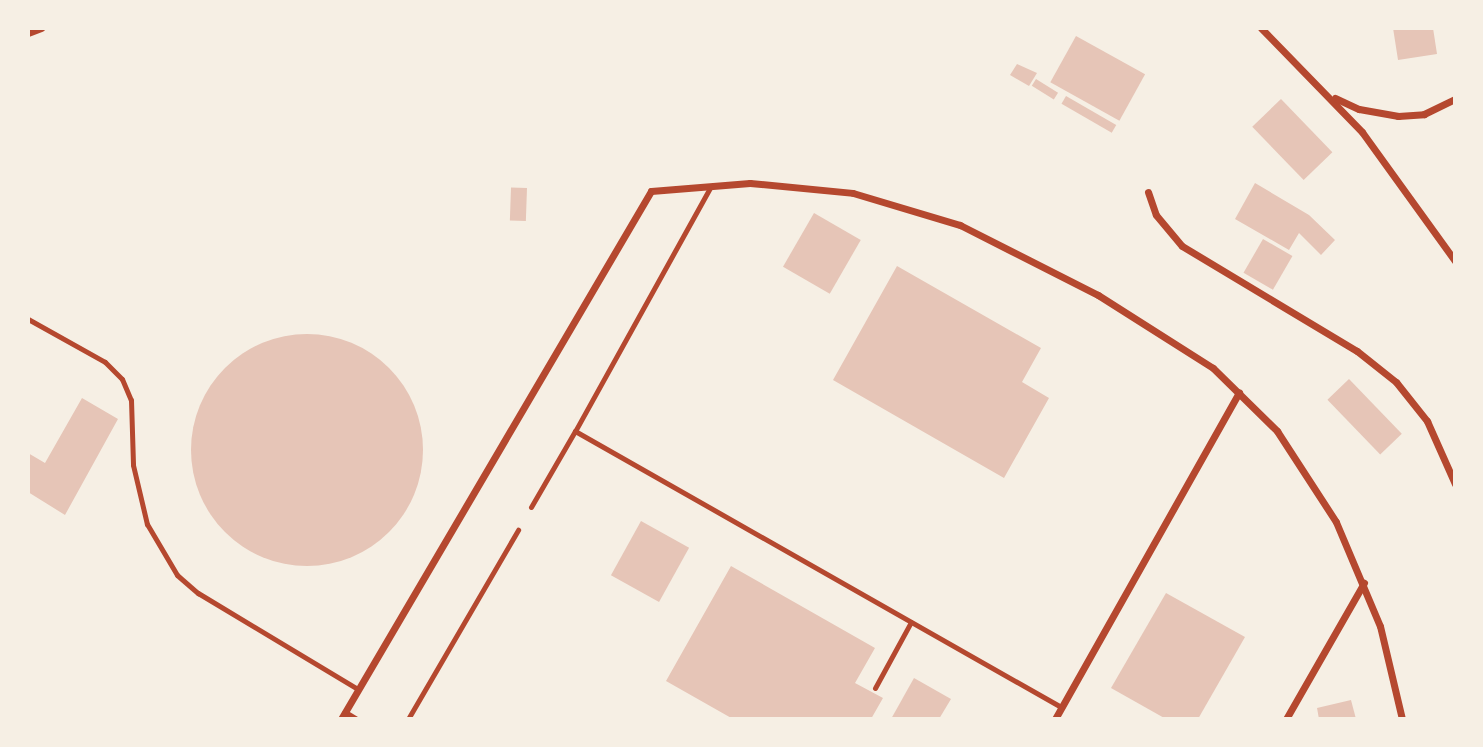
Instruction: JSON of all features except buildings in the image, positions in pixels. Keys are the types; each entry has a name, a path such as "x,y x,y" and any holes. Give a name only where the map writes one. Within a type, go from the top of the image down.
{"street":[{"path":"28,33 41,28"},
{"path":"1261,28 1328,94 1398,177 1455,261"},
{"path":"1328,94 1359,109 1398,116 1424,114 1455,99"},
{"path":"355,719 343,716 651,191 750,183 837,190 960,225 1127,312 1200,358 1239,391 1297,457 1364,583 1391,664 1402,719"},
{"path":"1148,192 1156,215 1182,246 1357,351 1396,382 1427,421 1455,484"},
{"path":"1055,719 1239,391"},
{"path":"1286,719 1364,583"}],"lane":[{"path":"531,507 711,186"},
{"path":"28,319 105,362 122,379 131,400 134,465 147,524 177,575 198,593 358,689"},
{"path":"575,431 1061,707"},
{"path":"408,719 518,530"},
{"path":"875,688 911,622"}]}
